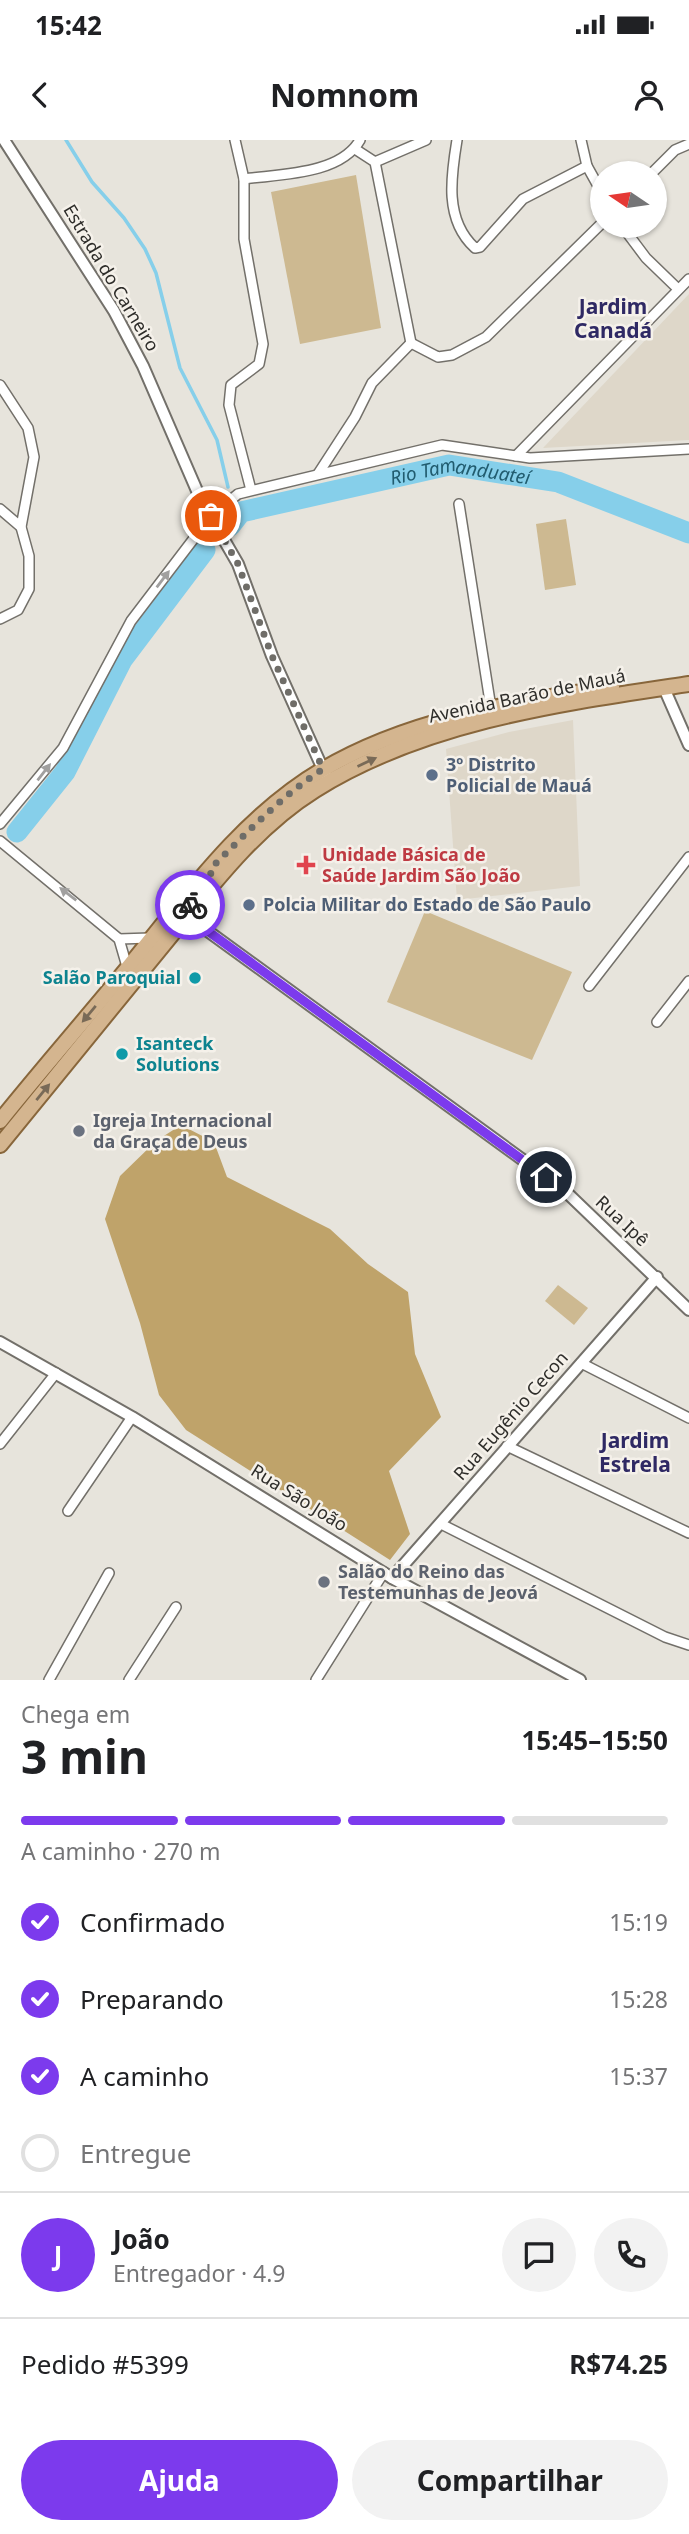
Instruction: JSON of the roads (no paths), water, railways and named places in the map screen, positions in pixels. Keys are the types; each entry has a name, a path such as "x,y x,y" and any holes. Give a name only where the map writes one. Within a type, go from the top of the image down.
{"main road":[{"name":"Avenida Barão de Mauá","path":"0,1145 245,848 326,776 440,732 663,683 689,674"},
{"name":"Avenida Barão de Mauá","path":"0,1121 150,938 211,868 262,816 408,730 491,708 663,683 689,684"},
{"path":"187,916 193,900 211,873 211,868"}],"street":[{"name":"Estrada do Carneiro","path":"5,140 114,311 143,366 211,516 238,564 272,656 326,776"},
{"path":"235,140 244,179 244,239 261,327 263,357 251,371 231,385 229,405 251,490"},
{"path":"375,162 426,140"},
{"path":"457,140 452,199 457,221 475,248 480,247 523,199 587,166"},
{"path":"581,140 590,171"},
{"path":"244,179 308,169 343,158 357,144 375,162 411,343"},
{"path":"664,161 675,150 689,144"},
{"path":"411,343 438,357 452,355 486,337 590,235"},
{"path":"631,238 646,258 678,289"},
{"path":"516,456 689,279"},
{"path":"318,474 355,417 372,383 411,343"},
{"path":"0,385 19,410 33,441 34,457 21,527 29,556 29,589 18,610 0,620"},
{"path":"0,824 63,748 131,621 211,516 238,494 442,444 516,456 558,458 689,449"},
{"path":"459,504 491,708"},
{"path":"0,509 21,527"},
{"path":"663,683 689,745"},
{"path":"0,841 119,939 150,938"},
{"path":"589,986 689,857"},
{"name":"Rua Ipê","path":"187,916 563,1189 689,1310"},
{"path":"119,939 121,955 128,968 124,992"},
{"path":"656,1022 689,981"},
{"name":"Rua Eugênio Cecon","path":"388,1575 441,1524 657,1277"},
{"name":"Rua São João","path":"0,1342 132,1417 388,1575 580,1680"},
{"path":"581,1363 689,1418"},
{"path":"0,1444 55,1373"},
{"path":"68,1511 132,1417"},
{"path":"507,1446 689,1533"},
{"path":"441,1524 665,1637 689,1646"},
{"path":"49,1680 110,1573"},
{"path":"316,1680 388,1575"},
{"path":"130,1680 176,1607"}],"waterway":[{"path":"66,140 92,182 124,218 145,249 156,273 180,368 217,440 228,487"},
{"name":"Rio Tamanduateí","path":"230,526 241,512 449,465 558,482 689,533"},
{"name":"Rio Tamanduateí","path":"17,832 65,772 122,660 205,550"}],"place":[{"name":"3º Distrito Policial de Mauá","path":"432,775"},
{"name":"Unidade Básica de Saúde Jardim São João","path":"306,865"},
{"name":"Polcia Militar do Estado de São Paulo","path":"249,905"},
{"name":"Salão Paroquial","path":"195,978"},
{"name":"Isanteck Solutions","path":"122,1054"},
{"name":"Igreja Internacional da Graça de Deus","path":"79,1131"},
{"name":"Salão do Reino das Testemunhas de Jeová","path":"324,1582"}],"district":[{"name":"Jardim Canadá","path":"613,319"},
{"name":"Jardim Estrela","path":"635,1453"}]}
